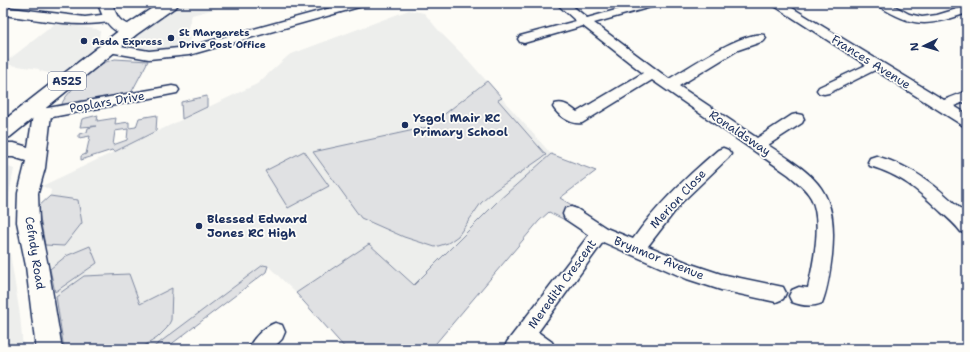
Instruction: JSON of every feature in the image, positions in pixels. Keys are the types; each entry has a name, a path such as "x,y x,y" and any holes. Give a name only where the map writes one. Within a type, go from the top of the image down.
{"main road":[{"name":"A525","path":"3,132 39,110 131,30 171,3"}],"street":[{"path":"105,3 109,18 115,25 120,28 131,30"},
{"path":"109,48 149,55 189,51 362,3"},
{"name":"Ronaldsway","path":"562,3 583,22 652,74 795,171 811,185 820,201 824,215 821,276 815,297 799,296"},
{"path":"524,39 654,3"},
{"name":"Frances Avenue","path":"776,3 967,121"},
{"path":"881,3 905,17 919,22 932,21 967,9"},
{"path":"3,11 85,21 109,18"},
{"path":"670,85 734,47 760,38"},
{"path":"824,90 876,65"},
{"path":"560,107 577,119 652,74"},
{"name":"Poplars Drive","path":"39,110 172,90"},
{"path":"942,106 967,96"},
{"name":"Cefndy Road","path":"39,110 36,157 28,192 28,222 37,266 49,349"},
{"path":"757,145 797,119"},
{"path":"3,150 14,150 36,157"},
{"name":"Merion Close","path":"637,248 654,222 695,176 723,154"},
{"path":"876,162 892,166 926,187 967,226"},
{"name":"Brynmor Avenue","path":"571,214 600,233 637,248 687,272 721,282 776,293"},
{"name":"Meredith Crescent","path":"545,349 519,342 600,233"},
{"path":"258,349 275,332"}],"shaded area":[{"path":"183,3 216,3 226,6 192,15 187,30 193,47 165,51 147,51 131,49 127,46 126,42 149,22 157,21"},
{"path":"409,10 424,13 439,31 468,60 551,154 498,201 414,285 431,349 346,349 296,293 268,266 157,349 64,349 56,296 38,207 50,196 51,190 42,186 257,84 289,55"},
{"name":"Asda Express","path":"56,23 96,29 100,31 99,38 89,53 52,85 53,74 40,71 39,69 3,64"},
{"path":"115,59 148,61 130,95 71,106 62,104 67,95 91,72 105,62"},
{"path":"487,81 502,98 498,100 546,155 494,191 481,203 458,236 448,243 435,247 404,237 361,218 313,152 428,127"},
{"path":"207,96 207,107 182,119 181,102"},
{"path":"98,115 97,121 116,118 115,124 129,122 129,128 136,127 139,118 157,115 156,131 114,152 112,150 81,160 81,156 86,154 90,136 79,138 79,134 87,132 88,128 96,126 80,127 82,119","holes":["128,129 127,140 113,145 115,131"]},
{"path":"304,151 329,186 288,208 265,171"},
{"path":"551,154 596,171 560,198 575,207 565,220 549,212 539,221 431,349 346,349 296,293 369,244 414,285 498,201"},
{"path":"3,165 14,169 3,224"},
{"path":"50,196 78,200 82,223 64,246 45,245 38,207"},
{"path":"90,246 97,263 55,292 50,269 66,256"},
{"path":"3,253 10,253 20,315 23,349 3,349"},
{"path":"263,265 268,266 266,272 165,349 151,349"},
{"path":"129,274 140,304 172,288 171,320 167,328 157,338 139,349 64,349 56,296 84,276"}],"place":[{"name":"St Margarets Drive Post Office","path":"171,38"},
{"name":"Asda Express","path":"84,41"},
{"name":"Ysgol Mair RC Primary School","path":"405,125"},
{"name":"Blessed Edward Jones RC High","path":"199,226"}]}
